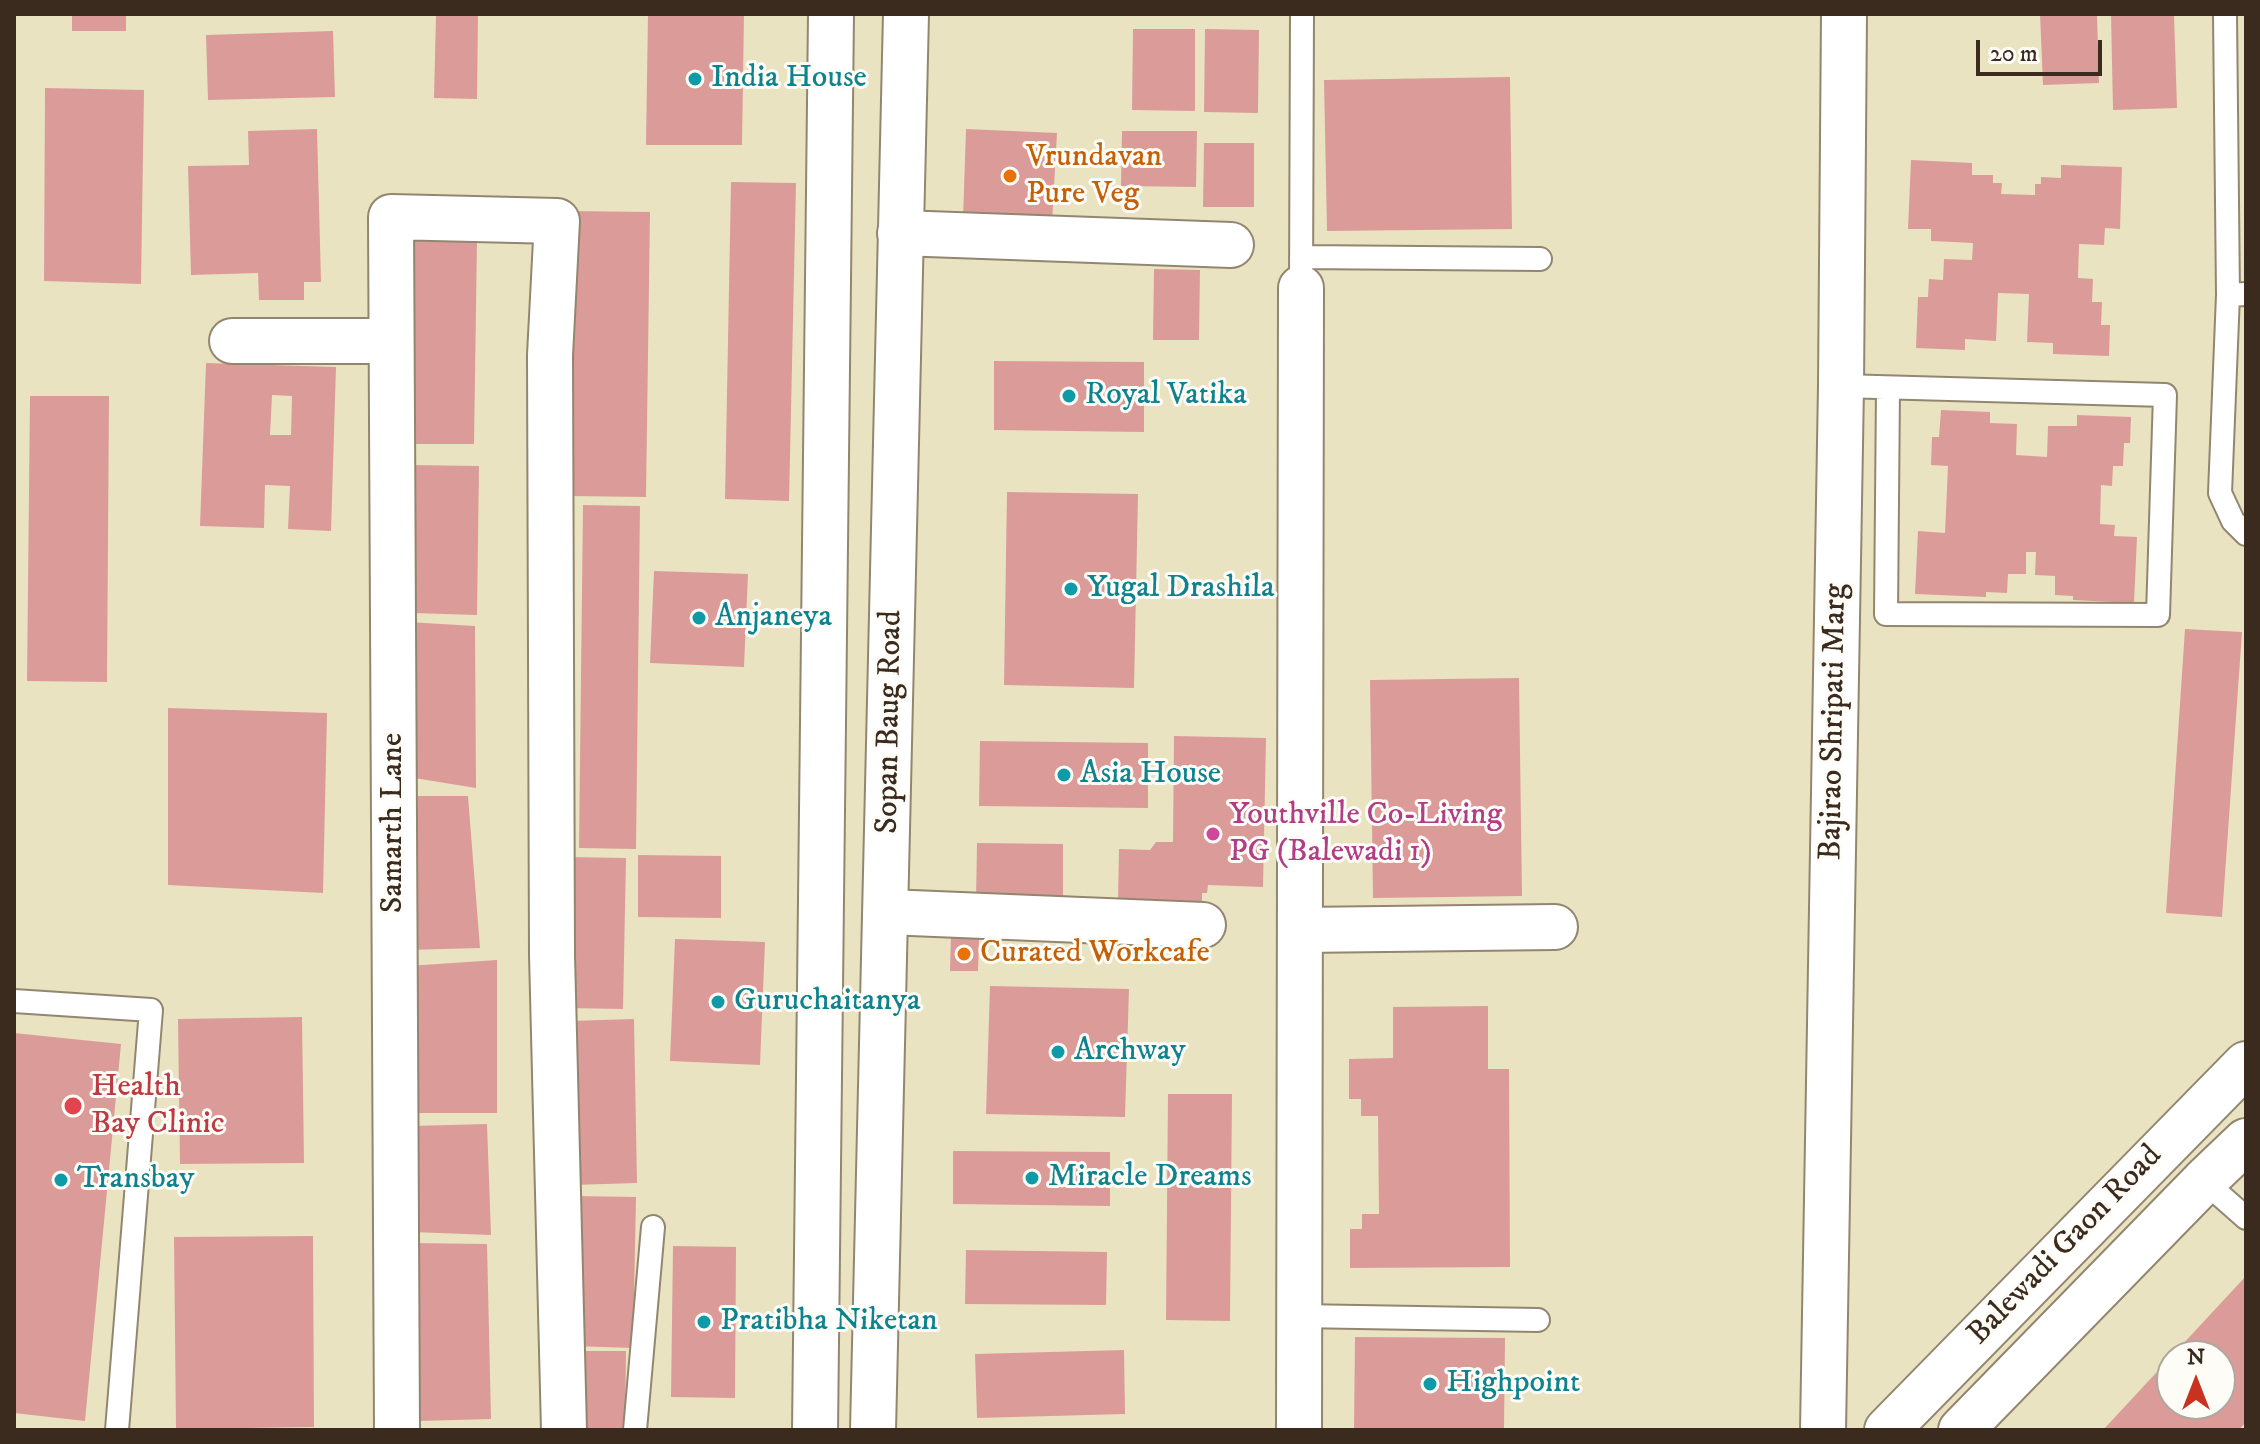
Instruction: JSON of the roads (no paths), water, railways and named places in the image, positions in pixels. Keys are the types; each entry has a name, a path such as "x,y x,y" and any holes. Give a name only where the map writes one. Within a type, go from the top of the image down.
{"street":[{"name":"Sopan Baug Road","path":"815,1430 831,14"},
{"name":"Sopan Baug Road","path":"873,1430 906,14"},
{"name":"Bajirao Shripati Marg","path":"1823,1430 1841,386 1844,14"},
{"name":"Samarth Lane","path":"397,1430 391,217 557,221 550,355 552,955 564,1430"},
{"path":"900,233 1231,245"},
{"path":"1299,1430 1301,272"},
{"path":"232,341 391,341"},
{"path":"887,912 1203,925"},
{"path":"1300,930 1555,927"},
{"name":"Balewadi Gaon Road","path":"1887,1430 2246,1064"},
{"path":"1961,1430 2246,1141"}],"lane":[{"path":"1302,14 1301,272 1540,259"},
{"path":"2225,14 2237,295 2220,493 2233,521 2246,534"},
{"path":"1841,386 2165,395 2158,615 1886,614 1888,389"},
{"path":"14,1001 151,1010 117,1430"},
{"path":"2204,1181 2246,1218"},
{"path":"635,1430 653,1227"},
{"path":"1298,1316 1538,1320"}],"place":[{"name":"India House","path":"695,79"},
{"name":"Vrundavan Pure Veg","path":"1010,176"},
{"name":"Royal Vatika","path":"1069,396"},
{"name":"Yugal Drashila","path":"1071,589"},
{"name":"Anjaneya","path":"699,618"},
{"name":"Asia House","path":"1064,775"},
{"name":"Youthville Co-Living PG (Balewadi 1)","path":"1213,834"},
{"name":"Curated Workcafe","path":"964,954"},
{"name":"Guruchaitanya","path":"718,1002"},
{"name":"Archway","path":"1058,1052"},
{"name":"Health Bay Clinic","path":"73,1106"},
{"name":"Miracle Dreams","path":"1032,1178"},
{"name":"Transbay","path":"61,1180"},
{"name":"Pratibha Niketan","path":"704,1322"},
{"name":"Highpoint","path":"1430,1384"}]}
